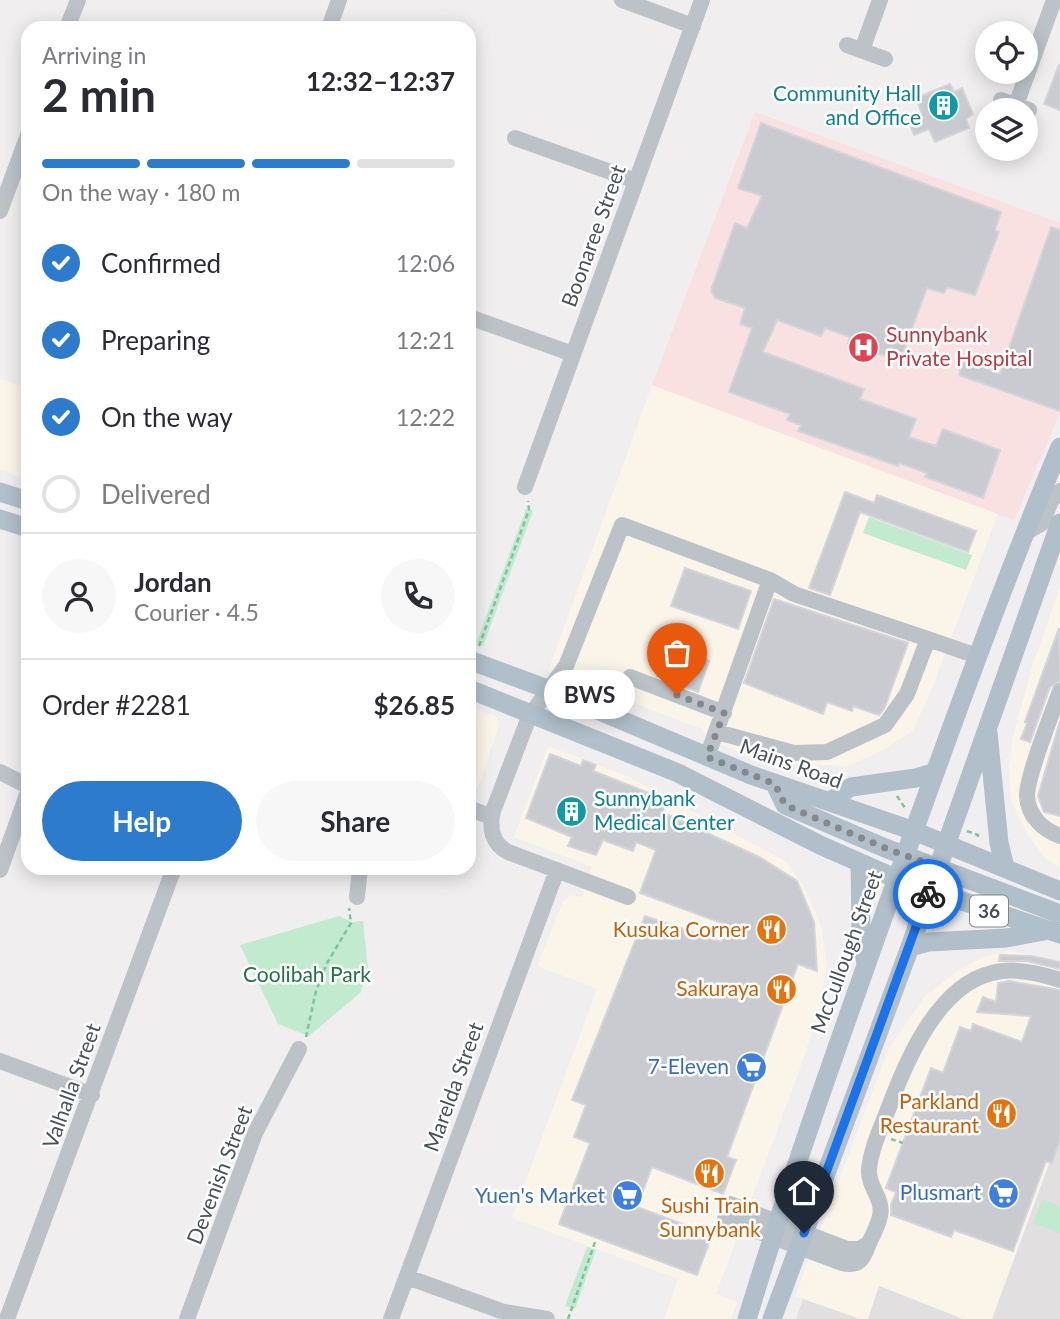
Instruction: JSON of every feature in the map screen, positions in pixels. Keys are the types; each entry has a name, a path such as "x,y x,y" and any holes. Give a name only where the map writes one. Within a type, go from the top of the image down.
{"main road":[{"name":"McCullough Street","path":"747,1319 774,1230 905,855 977,656 1060,447"},
{"path":"0,492 21,499"},
{"path":"0,519 21,526"},
{"path":"772,1319 930,891 1060,523"},
{"name":"Mains Road","path":"476,656 550,691 707,757 775,784 946,843 1060,891"},
{"name":"36","path":"476,692 532,712 709,787 860,863 930,891 1054,932"},
{"path":"988,729 999,843 1005,867"},
{"path":"829,802 851,787 916,778 935,772"},
{"path":"775,784 785,805 905,855 1060,914"},
{"path":"860,863 861,934 866,965"},
{"path":"909,947 928,942 1006,938 1054,932"}],"street":[{"path":"70,21 78,0"},
{"path":"332,21 340,0"},
{"path":"622,0 693,26"},
{"name":"Boonaree Street","path":"525,487 702,0"},
{"path":"880,0 855,47 885,59"},
{"path":"1018,98 1054,0"},
{"path":"515,138 636,181"},
{"path":"0,211 21,154"},
{"path":"476,319 573,354"},
{"path":"1025,533 1042,523 1051,501 1060,491"},
{"path":"628,897 503,849 493,835 491,817 532,712 560,677 571,654 622,525 770,580 794,594 977,656"},
{"path":"707,757 770,580"},
{"path":"717,732 794,753 827,752 886,725 907,694 928,639"},
{"path":"631,677 724,713"},
{"path":"1060,691 1031,777 1027,797 1033,815 1045,831 1060,836"},
{"path":"0,772 21,785"},
{"path":"0,870 21,809"},
{"path":"476,811 491,817"},
{"name":"Marelda Street","path":"391,1319 556,870"},
{"name":"Valhalla Street","path":"7,1319 171,875"},
{"path":"357,897 359,875"},
{"path":"727,1212 801,1240 847,1250 860,1249 869,1243 881,1214 880,1202 869,1178 873,1153 907,1060 931,1018 962,988 990,973 1013,970 1060,980"},
{"name":"Devenish Street","path":"187,1319 255,1133 299,1049"},
{"path":"0,1060 92,1094"},
{"path":"407,1277 504,1312 547,1319"}],"path":[{"path":"476,647 529,510 525,487"},
{"path":"964,830 978,835 977,840"},
{"path":"299,1049 309,1032 316,991 327,963 351,923 348,909 357,897"},
{"path":"885,1136 903,1143"},
{"path":"568,1319 595,1242"}],"shaded area":[{"name":"Sunnybank Private Hospital","path":"755,112 1060,223 1060,413 1014,520 652,385"},
{"path":"0,378 21,386 21,478 0,470"},
{"path":"652,385 998,514 931,691 913,731 881,751 847,766 769,763 706,739 702,729 548,671"},
{"path":"1060,587 1060,867 1046,859 1027,834 1011,800 1009,767 1013,736 1032,667"},
{"path":"476,709 497,717 499,725 477,788"},
{"path":"548,746 627,776 787,862 807,892 821,926 827,965 818,1015 716,1294 737,1302 731,1319 664,1319 678,1279 512,1218 597,989 537,966 563,901 571,895 582,897 592,867 514,837"},
{"path":"1011,951 1060,961 1060,1140 1057,1140 992,1319 963,1319 880,1286 868,1319 860,1319 795,1296 889,1048 925,996 982,957"},
{"path":"1058,1140 1060,1319 992,1319"},
{"path":"879,1286 963,1319 868,1319"},
{"path":"803,1299 860,1319 796,1319"}],"green space":[{"path":"526,509 533,511 483,646 476,644"},
{"path":"869,517 972,555 966,570 863,533"},
{"name":"Coolibah Park","path":"339,916 352,922 363,921 368,968 361,992 309,1036 278,1024 240,945"},
{"path":"1042,1199 1060,1206 1060,1233 1033,1223"},
{"path":"587,1247 596,1250 575,1309 565,1306"}],"building":[{"path":"1060,66 1060,110 1044,104"},
{"name":"Community Hall and Office","path":"950,84 954,92 962,88 973,114 966,119 969,128 935,142 929,129 914,135 909,121 922,114 916,98"},
{"path":"761,123 1001,212 995,230 999,232 975,295 947,287 944,293 927,288 900,361 848,343 850,337 825,328 821,336 777,320 763,352 864,389 860,399 916,419 909,437 936,446 943,429 1000,450 983,498 925,477 927,473 899,463 898,466 798,431 801,425 787,420 790,414 729,392 752,328 740,324 745,308 715,298 711,290 735,223 747,228 762,196 738,188"},
{"path":"1051,227 1060,230 1060,411 959,375 963,360 1000,374"},
{"path":"845,492 874,503 877,495 976,531 968,552 860,512 830,595 809,588"},
{"path":"685,568 751,591 738,629 671,606"},
{"path":"774,599 908,643 885,707 879,715 853,706 852,711 827,702 823,714 744,683"},
{"path":"1059,628 1060,681 1050,687 1030,742 1021,739 1027,723 1025,722"},
{"path":"676,644 705,655 703,658 709,661 698,692 657,676 668,646 674,649"},
{"path":"1060,721 1060,816 1044,812 1038,796"},
{"path":"550,754 581,766 583,760 596,765 593,771 667,800 662,812 761,858 797,881 814,922 817,971 798,964 727,1157 736,1160 723,1194 652,1167 637,1207 712,1235 697,1275 559,1224 590,1143 574,1137 586,1105 572,1100 645,916 721,942 727,925 640,893 656,850 636,842 633,851 603,840 596,855 568,846 572,837 526,818"},
{"path":"1000,955 1031,956 1060,962 1060,969 1027,961 999,961"},
{"path":"1009,981 1060,990 1060,1140 1052,1163 1046,1161 1013,1251 954,1230 951,1237 891,1215 891,1205 896,1192 886,1188 931,1068 943,1073 960,1027 971,1031 973,1024 1022,1042 1031,1016 977,1012 983,997 996,1002 998,983"}],"way so far":[{"path":"677,695 724,713 707,757 775,784 785,805 885,848 938,867 928,894"}],"place":[{"name":"Community Hall and Office","path":"944,106"},
{"name":"Sunnybank Private Hospital","path":"863,347"},
{"name":"BWS","path":"677,695"},
{"name":"Sunnybank Medical Center","path":"571,811"},
{"name":"Kusuka Corner","path":"772,930"},
{"name":"Sakuraya","path":"782,989"},
{"name":"7-Eleven","path":"752,1067"},
{"name":"Parkland Restaurant","path":"1002,1114"},
{"name":"Sushi Train Sunnybank","path":"710,1174"},
{"name":"Plusmart","path":"1004,1193"},
{"name":"Yuen's Market","path":"628,1196"}],"route":[{"path":"804,1233 928,894"}]}
